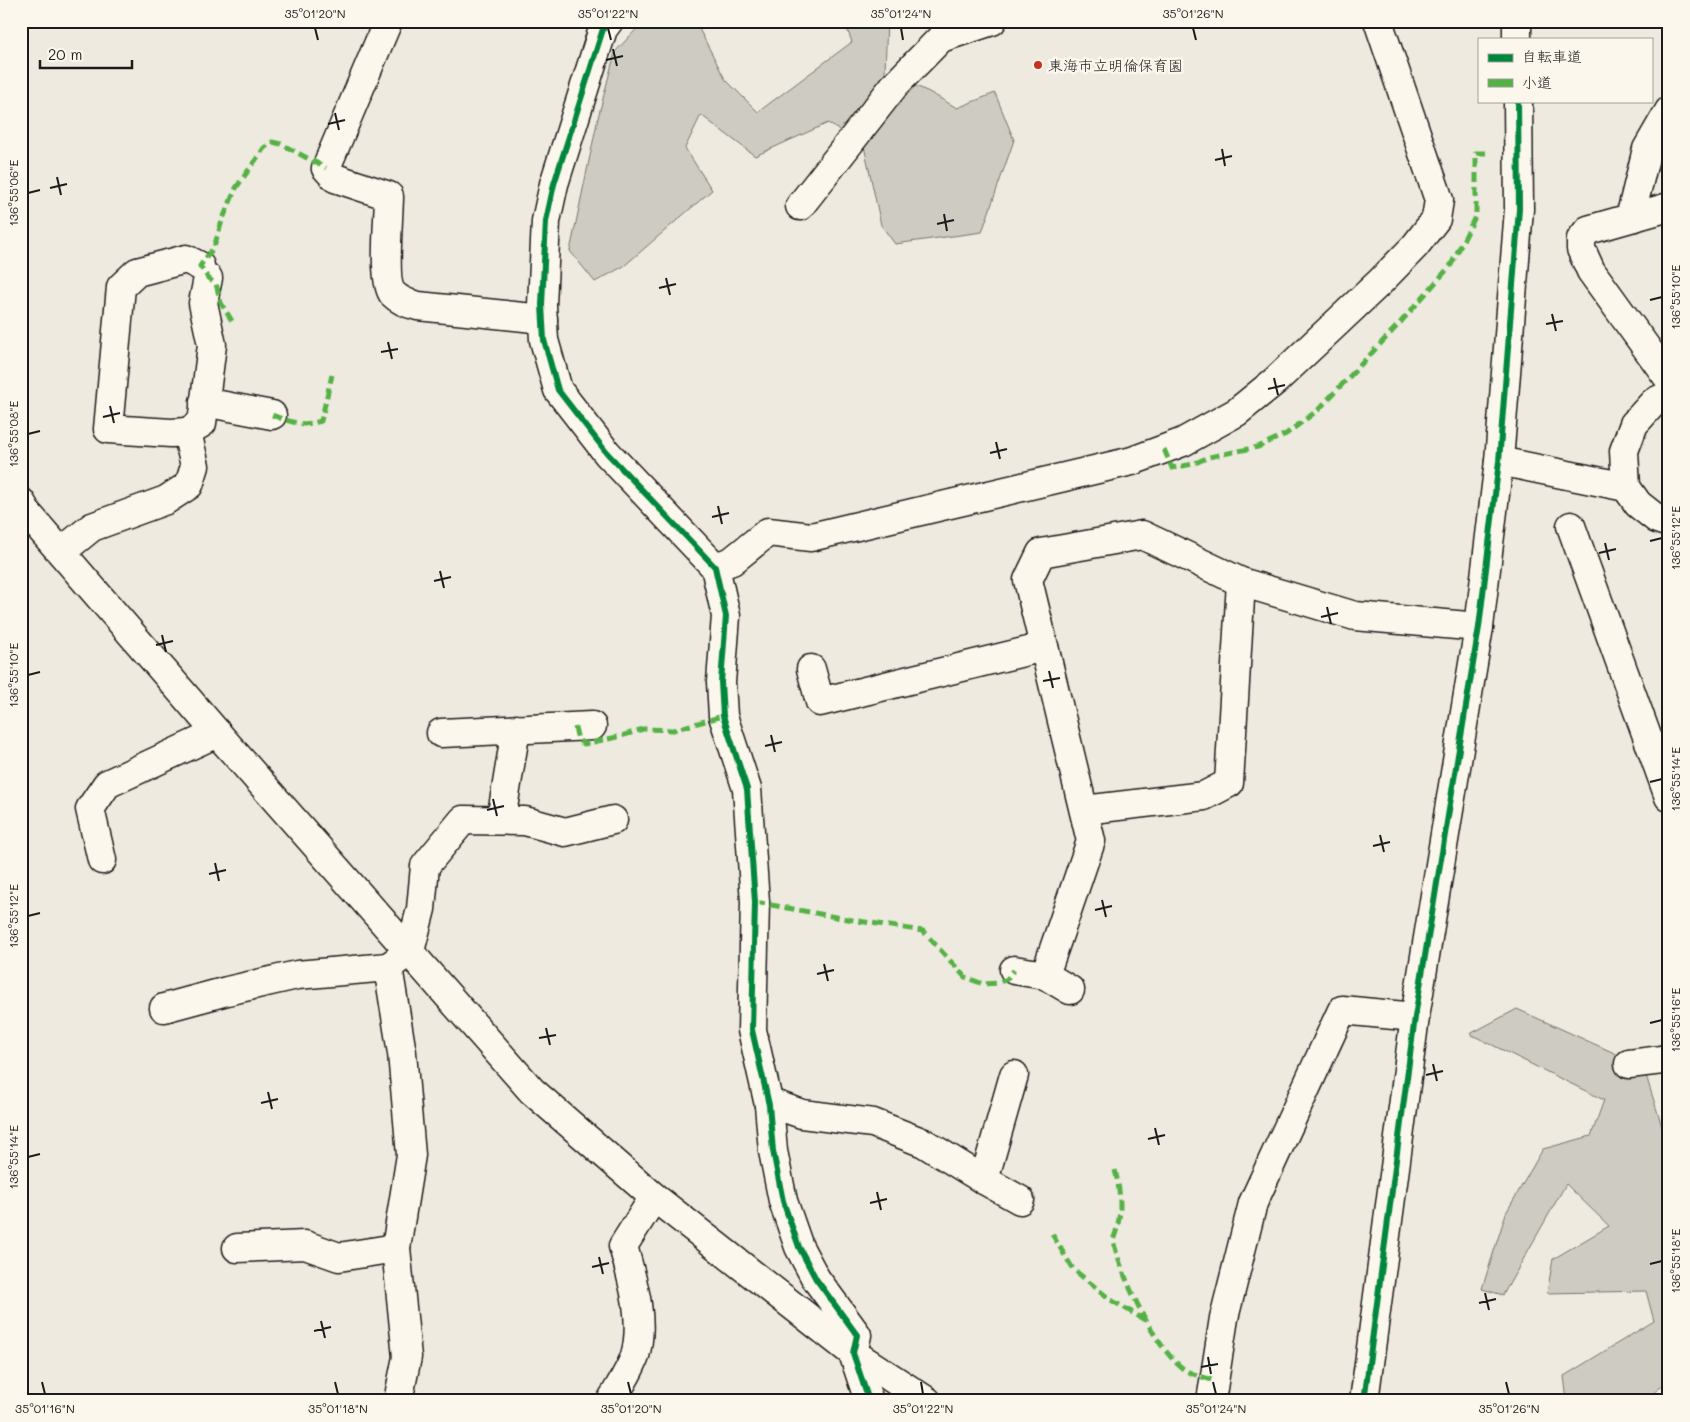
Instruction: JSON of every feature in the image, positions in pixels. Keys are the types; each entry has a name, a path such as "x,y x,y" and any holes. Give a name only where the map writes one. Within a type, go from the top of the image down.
{"street":[{"path":"388,21 326,168 336,178 389,196 387,273 392,293 405,303 543,319"},
{"path":"609,21 603,29 552,193 546,221 542,305 544,340 558,390 607,453 715,567 726,616 721,682 723,716 747,789 755,902 752,1030 769,1105 773,1151 783,1201 799,1247 816,1279 858,1335 853,1353 869,1401"},
{"path":"800,206 894,86 941,38 992,21"},
{"path":"715,567 732,561 768,532 811,537 1132,461 1183,442 1237,412 1275,381 1380,282 1415,246 1436,219 1439,200 1378,21"},
{"path":"1516,21 1517,38"},
{"path":"1364,1401 1415,1017 1480,627 1499,461 1519,209 1518,102"},
{"path":"1634,217 1632,210 1647,149 1669,111"},
{"path":"1669,207 1588,230 1580,239 1581,248 1591,271 1669,379"},
{"path":"186,259 204,272 203,303 212,345 204,402 202,423 187,432 172,433 108,429 121,287 137,272 186,259"},
{"path":"1669,395 1654,402 1634,424 1624,451 1626,487 1638,504 1657,519 1669,523"},
{"path":"204,402 272,415"},
{"path":"61,552 92,527 166,500 189,485 195,466 187,432"},
{"path":"1499,461 1626,487"},
{"path":"21,502 28,514 217,732 532,1091 654,1197 853,1353 927,1401"},
{"path":"1571,526 1669,797"},
{"path":"1045,975 1091,841 1028,580 1041,553 1142,535 1241,582 1355,616 1480,627"},
{"path":"1084,810 1204,796 1229,783 1241,582"},
{"path":"811,668 820,702 1044,647"},
{"path":"441,733 592,726"},
{"path":"501,820 516,729"},
{"path":"102,860 90,809 108,784 217,732"},
{"path":"164,1008 298,975 388,967 410,951 421,909 425,866 463,820 525,821 565,832 613,820"},
{"path":"388,967 402,1053 411,1155 396,1248 407,1357 398,1401"},
{"path":"1014,970 1045,975 1070,990"},
{"path":"1211,1401 1224,1318 1253,1203 1342,1010 1415,1017"},
{"path":"1629,1064 1662,1060 1669,1057"},
{"path":"984,1180 1014,1075"},
{"path":"769,1105 779,1106 802,1114 873,1123 924,1143 1020,1200"},
{"path":"612,1400 634,1358 639,1335 636,1296 623,1246 654,1197"},
{"path":"237,1248 304,1245 339,1257 396,1248"}],"shaded area":[{"path":"644,21 695,21 725,79 758,112 852,42 844,21 887,21 885,72 929,92 957,108 995,93 1014,140 982,232 895,244 881,225 864,146 828,123 755,156 701,115 685,148 712,190 624,266 595,282 570,251 598,118 615,52"},
{"path":"1517,1009 1643,1066 1669,1149 1669,1379 1645,1401 1567,1401 1564,1376 1654,1321 1646,1291 1547,1293 1553,1259 1609,1226 1566,1184 1503,1295 1482,1289 1506,1213 1543,1149 1591,1136 1604,1100 1470,1034"}],"marked path":[{"path":"232,321 221,303 216,284 208,278 200,266 214,247 222,221 236,188 264,148 272,142 281,144 326,168"},
{"path":"1164,449 1172,468 1193,464 1209,457 1258,447 1286,434 1318,410 1399,324 1451,265 1476,215 1476,153 1491,153"},
{"path":"272,415 302,424 321,421 332,375"},
{"path":"575,727 578,740 584,744 618,737 643,729 673,730 723,716"},
{"path":"755,902 923,931 965,977 983,984 998,983 1007,979 1014,970"},
{"path":"1115,1170 1119,1188 1120,1214 1113,1240 1131,1291 1151,1329 1174,1360 1188,1372 1214,1381"},
{"path":"1052,1234 1073,1269 1111,1300 1145,1320"}],"cycle path":[{"path":"609,21 603,29 554,184 546,221 542,305 544,340 558,390 607,453 715,567 726,616 721,682 723,716 747,789 755,902 752,1030 769,1105 773,1151 783,1201 799,1247 816,1279 857,1335 853,1353 869,1401"},
{"path":"1364,1401 1415,1017 1479,627 1499,461 1519,209 1518,102"}],"place":[{"name":"東海市立明倫保育園","path":"1038,65"}]}
